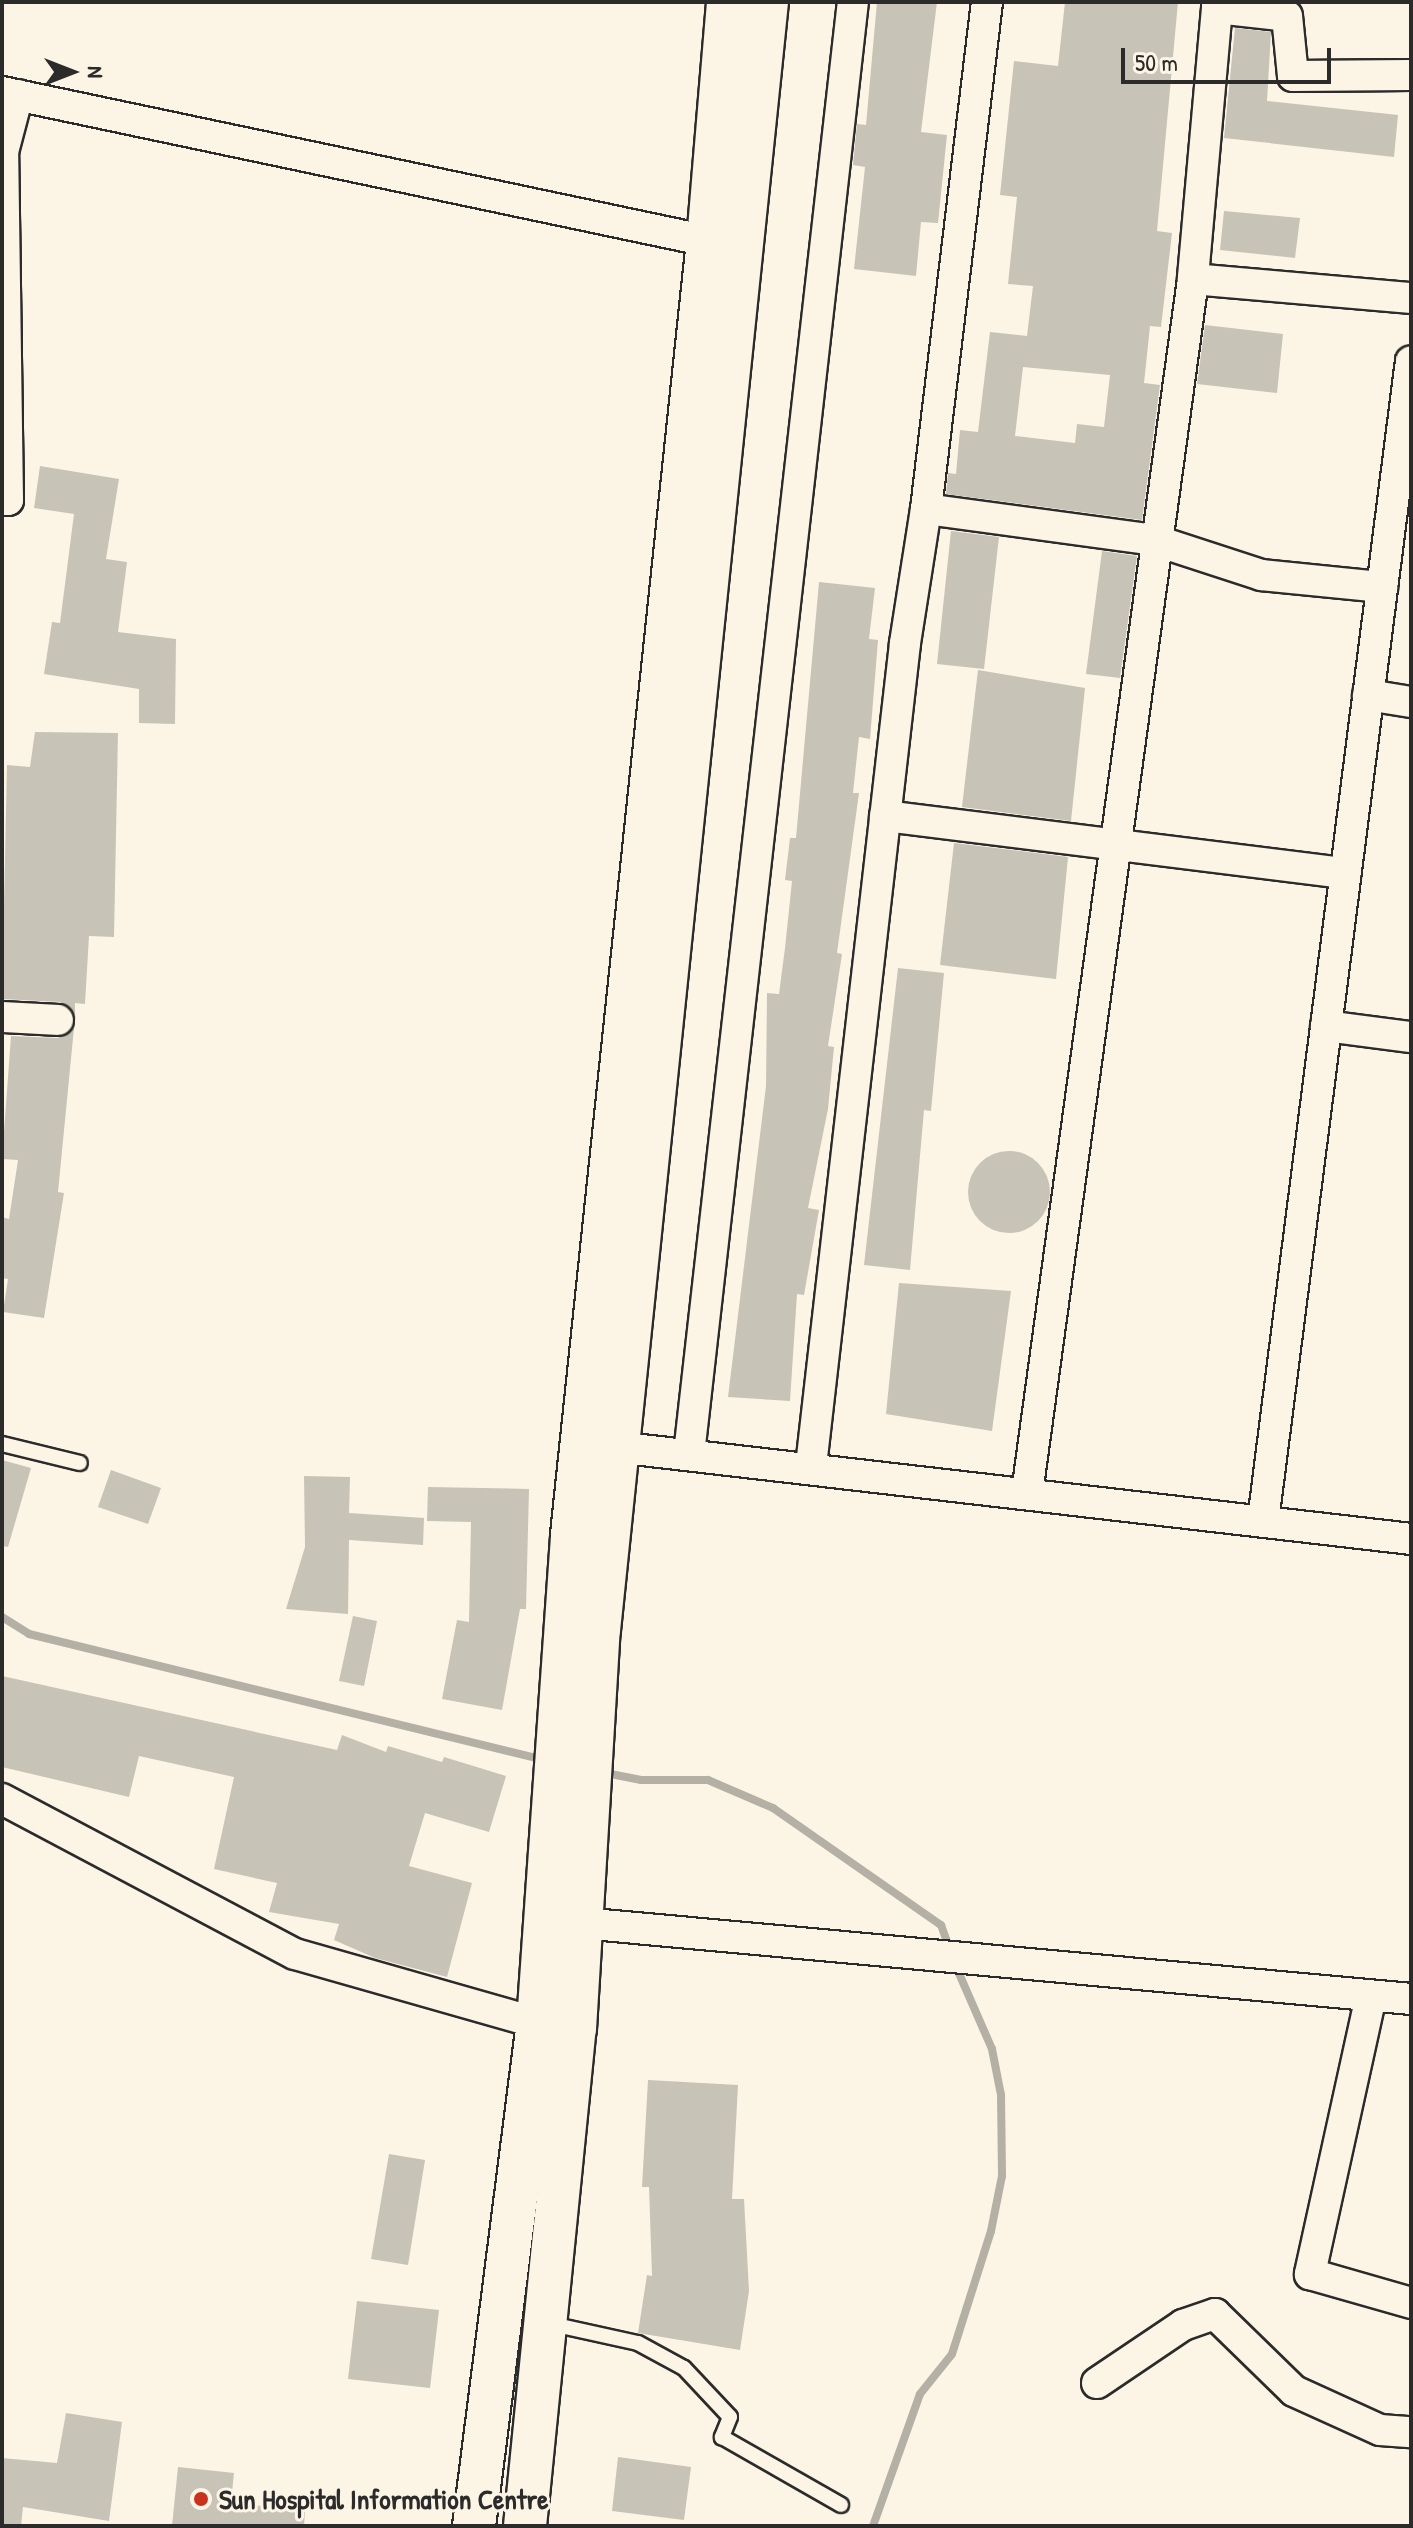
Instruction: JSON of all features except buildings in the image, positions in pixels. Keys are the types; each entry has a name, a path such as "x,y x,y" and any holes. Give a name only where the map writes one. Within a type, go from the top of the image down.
{"street":[{"path":"525,2526 546,2322 587,1839 599,1630 602,1445 728,2"},
{"path":"474,2526 538,2023 767,2"},
{"path":"689,1454 853,2"},
{"path":"811,1466 885,816 926,509 987,2"},
{"path":"1027,1493 1154,540 1193,279 1217,5 1287,16 1293,76 1411,75"},
{"path":"2,500 8,500 3,152 10,94 708,241"},
{"path":"1193,279 1411,298"},
{"path":"1263,1521 1411,361"},
{"path":"926,509 1154,540 1261,575 1382,587"},
{"path":"1368,695 1411,702"},
{"path":"885,816 1116,842 1345,873"},
{"path":"2,1017 58,1020"},
{"path":"1326,1026 1411,1037"},
{"path":"602,1445 811,1466 1411,1539"},
{"path":"2,1799 295,1954 538,2023"},
{"path":"581,1923 1411,1999"},
{"path":"1371,1996 1310,2274 1411,2303"},
{"path":"1097,2383 1183,2325 1215,2314 1294,2391 1380,2430 1411,2432"}],"lane":[{"path":"2,1444 80,1463"},
{"path":"546,2322 638,2343 684,2368 730,2417 722,2437 841,2505"}],"waterway":[{"path":"2,1617 29,1634 544,1760"},
{"path":"600,1772 641,1780 708,1780 773,1808 941,1925 950,1950"},
{"path":"873,2526 920,2394 952,2354 991,2231 1002,2176 1001,2095 992,2049 954,1962"}],"place":[{"name":"Sun Hospital Information Centre","path":"201,2499"}]}
